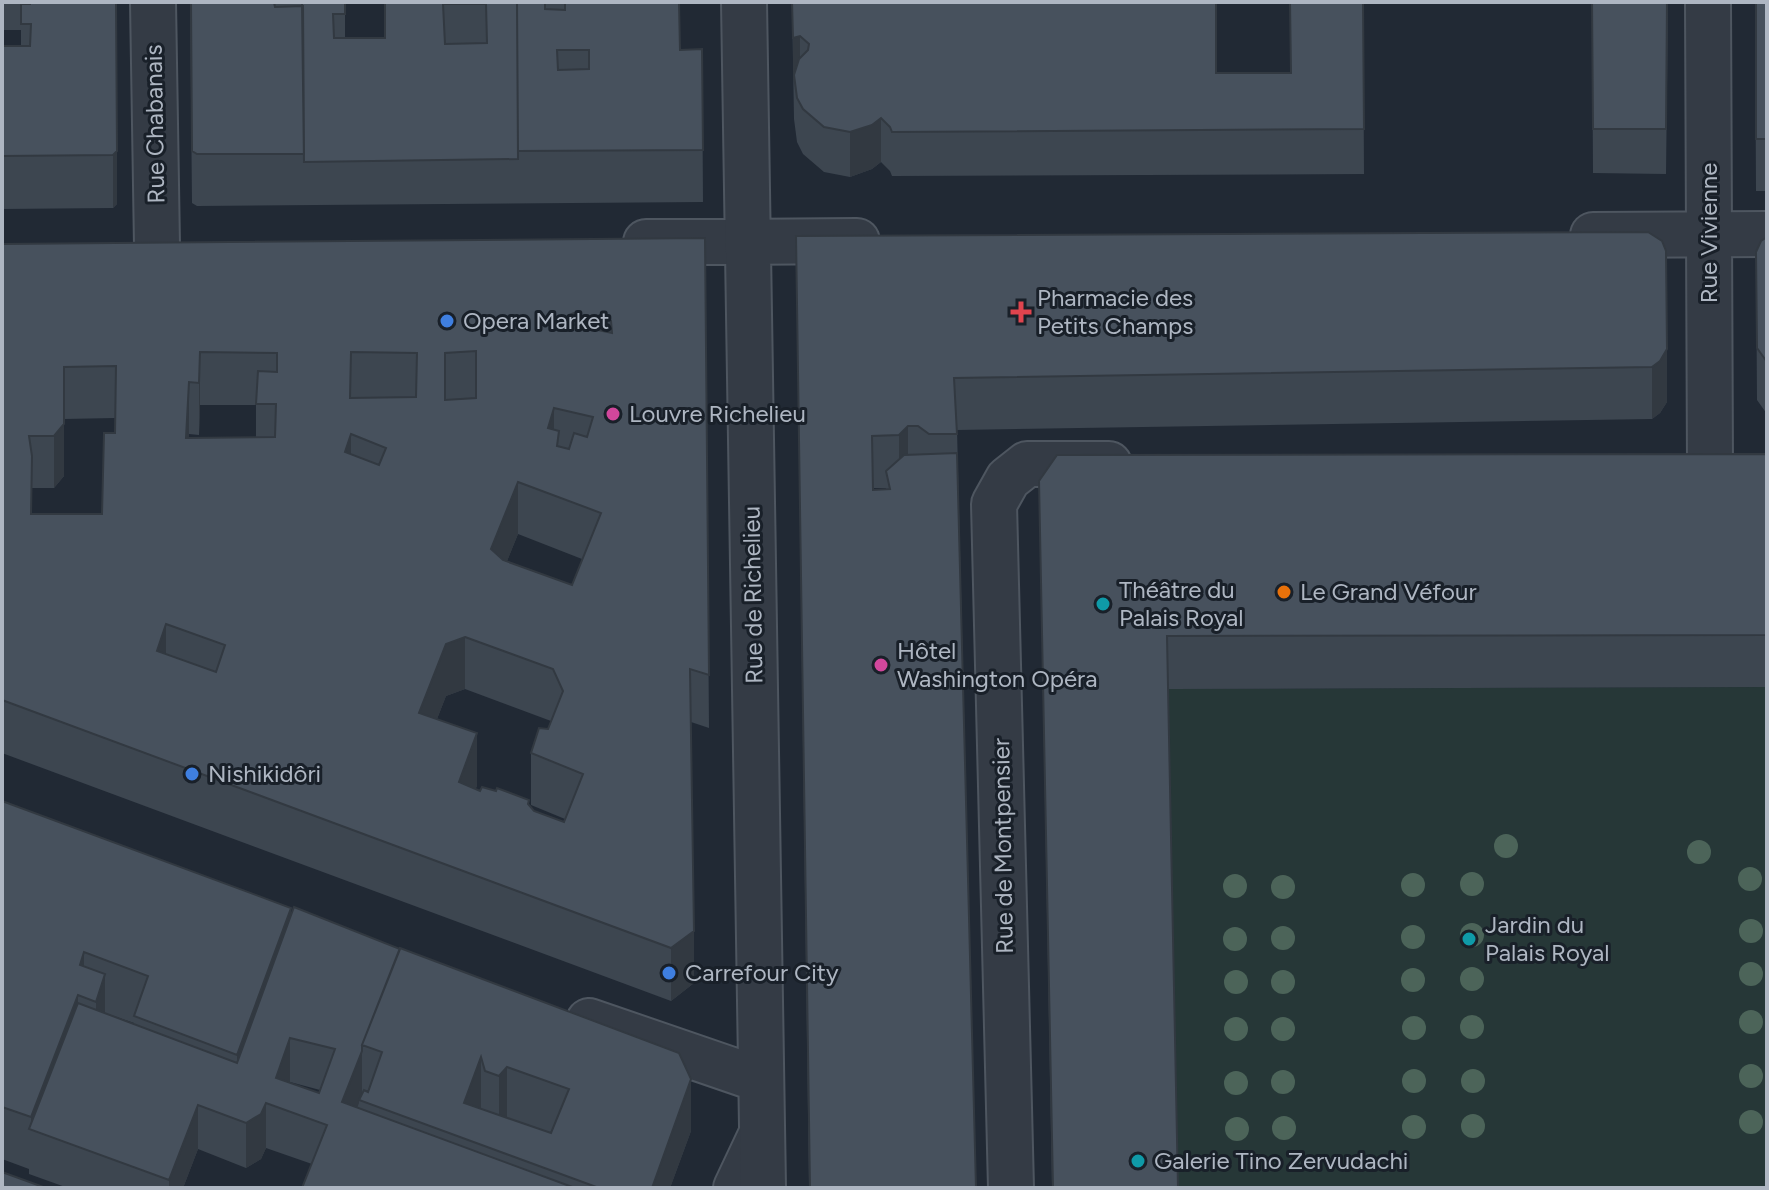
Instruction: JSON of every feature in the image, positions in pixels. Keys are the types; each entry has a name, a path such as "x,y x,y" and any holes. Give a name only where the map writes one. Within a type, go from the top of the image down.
{"street":[{"name":"Rue Chabanais","path":"111,247 173,246 153,2"},
{"name":"Rue de Richelieu","path":"744,2 763,1188"},
{"name":"Rue Vivienne","path":"1708,2 1709,233 1690,464 1754,464"},
{"path":"1549,235 1767,234"},
{"path":"601,243 901,240"},
{"name":"Rue de Montpensier","path":"1011,1188 994,504 1008,479 1027,464 1155,464"},
{"path":"555,1009 761,1080"},
{"path":"736,1188 761,1135"}],"shaded area":[{"name":"Jardin du Palais Royal","path":"1767,687 1767,1188 1177,1188 1167,689"}],"building":[{"path":"116,2 117,151 113,155 2,156 2,46 30,46 31,24 21,24 21,4"},
{"path":"191,2 274,2 275,7 303,6 304,154 197,154 192,151"},
{"path":"302,2 345,2 345,14 333,14 334,38 385,38 385,2 517,2 518,159 304,162","holes":["443,4 486,4 487,43 445,44"]},
{"path":"517,2 545,2 545,9 565,10 565,2 679,2 680,50 702,49 703,150 518,151","holes":["557,50 589,50 589,69 558,70"]},
{"path":"792,2 1216,2 1216,73 1291,73 1290,2 1363,2 1364,129 892,132 881,118 872,125 850,132 824,127 803,109 797,98 794,75 799,59 808,50 809,44 800,36 793,38"},
{"path":"1592,2 1667,2 1666,129 1593,129"},
{"path":"1756,2 1767,2 1767,139 1756,139"},
{"path":"1648,232 1662,241 1666,251 1667,349 1652,367 954,378 957,434 929,434 918,426 908,426 899,435 872,436 873,490 890,489 886,471 904,455 957,453 976,1188 810,1188 796,236"},
{"path":"1767,237 1767,362 1757,348 1756,252 1761,241"},
{"path":"705,238 709,675 690,669 694,931 671,948 2,700 2,244","holes":["574,313 585,319 600,317 611,321 612,333 570,324 569,315","476,351 476,398 445,400 445,353","200,352 277,353 277,372 258,371 256,404 276,404 275,437 186,438 189,382 199,383","351,352 417,353 416,397 350,398","116,366 115,433 104,433 102,514 31,514 32,456 29,436 54,436 64,424 64,367","554,408 593,417 587,437 574,433 569,449 557,446 559,431 548,428","351,434 386,448 379,465 345,452","518,482 601,513 572,585 503,560 491,549","166,624 225,645 216,672 157,651","465,637 553,669 563,691 548,729 539,728 531,753 583,774 564,822 534,811 528,804 529,800 497,788 496,791 482,787 480,791 459,782 477,733 419,713 446,644"]},
{"path":"1767,454 1767,635 1167,636 1178,1188 1053,1188 1039,481 1057,455"},
{"path":"2,801 291,908 237,1055 134,1016 148,976 84,952 80,965 105,974 96,1002 78,995 31,1117 2,1107"},
{"path":"294,907 400,949 342,1102 575,1188 302,1188 327,1125 266,1103 261,1114 246,1123 198,1105 169,1180 29,1129 78,1003 237,1063","holes":["290,1038 335,1049 319,1093 276,1078"]},
{"path":"400,948 679,1053 691,1079 652,1188 599,1188 359,1100 364,1090 368,1092 382,1052 362,1045","holes":["481,1057 485,1071 499,1076 507,1067 569,1089 551,1133 464,1103"]},
{"path":"2,1172 46,1188 2,1188"}],"place":[{"name":"Pharmacie des Petits Champs","path":"1021,312"},
{"name":"Opera Market","path":"447,321"},
{"name":"Louvre Richelieu","path":"613,414"},
{"name":"Le Grand Véfour","path":"1284,592"},
{"name":"Théâtre du Palais Royal","path":"1103,604"},
{"name":"Hôtel Washington Opéra","path":"881,665"},
{"name":"Nishikidôri","path":"192,774"},
{"name":"Jardin du Palais Royal","path":"1469,939"},
{"name":"Carrefour City","path":"669,973"},
{"name":"Galerie Tino Zervudachi","path":"1138,1161"}]}
